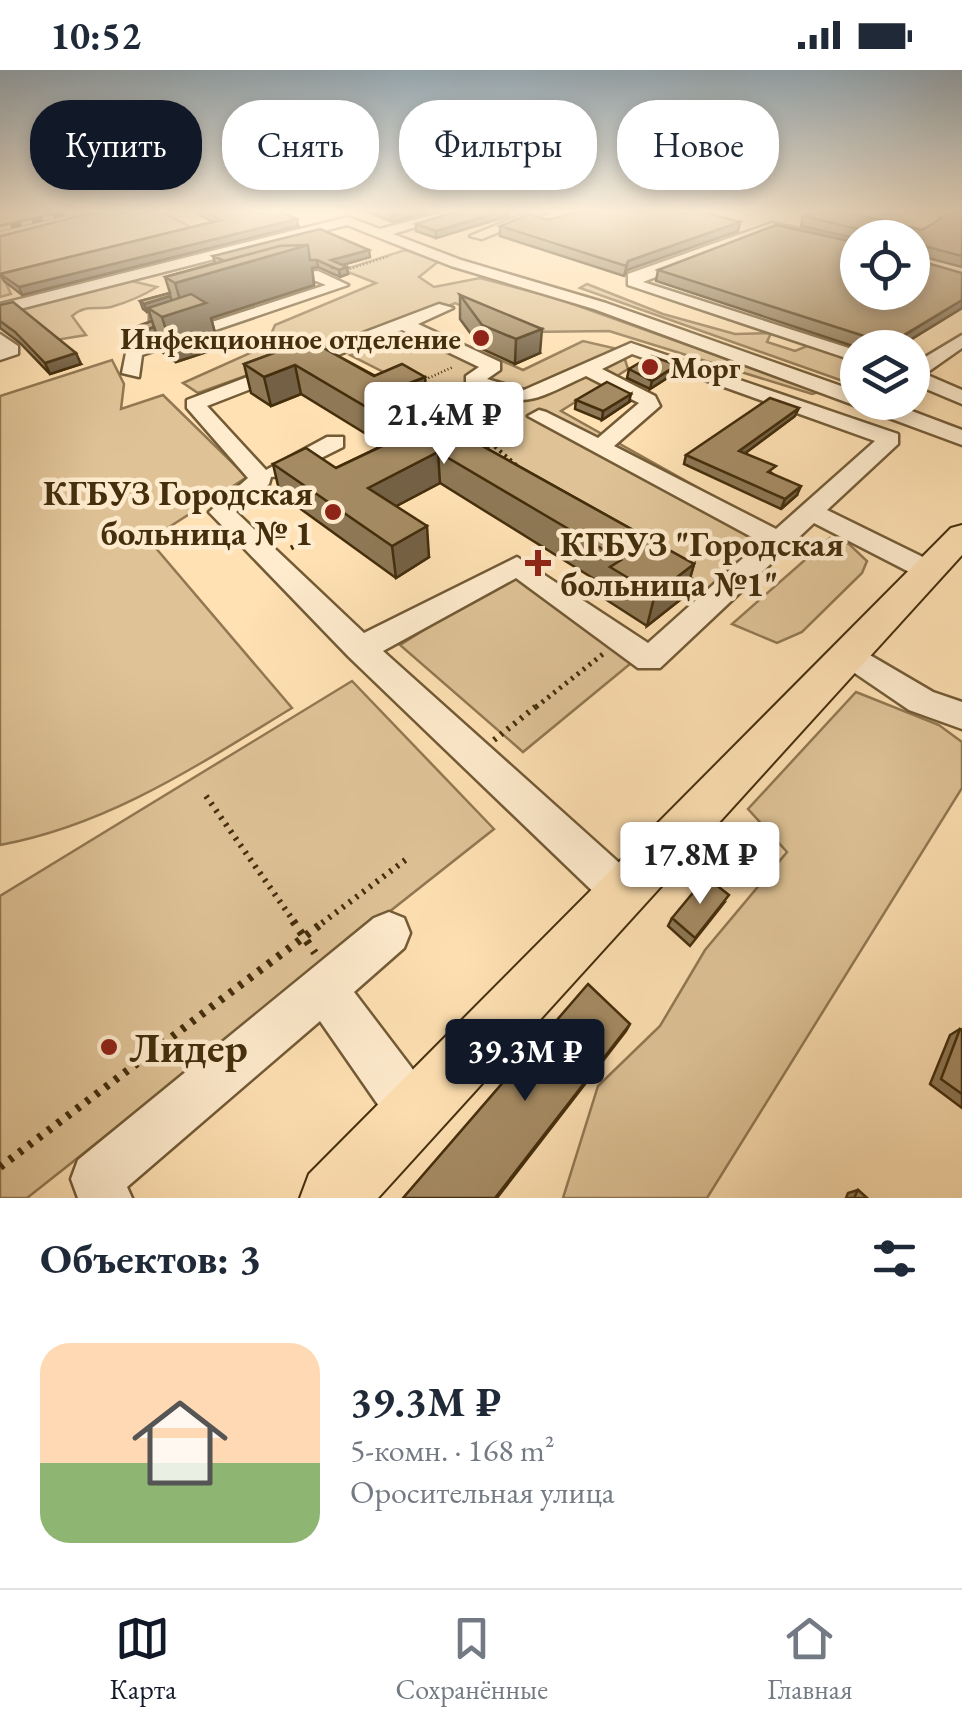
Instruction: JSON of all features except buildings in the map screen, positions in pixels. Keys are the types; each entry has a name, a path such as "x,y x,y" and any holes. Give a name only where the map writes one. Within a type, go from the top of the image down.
{"main road":[{"path":"333,1198 621,891 951,551"}],"street":[{"path":"76,272 106,265"},
{"path":"0,310 170,265"},
{"path":"262,265 286,276"},
{"path":"461,265 600,306 840,393"},
{"path":"667,265 633,277 636,286 840,352"},
{"path":"132,373 134,352 185,337 340,285 321,277 286,276 156,317 185,337"},
{"path":"260,479 194,404 198,400 445,308"},
{"path":"360,649 517,566 649,660 890,439 631,348 526,396 510,396 403,324"},
{"path":"375,334 450,369 474,369"},
{"path":"0,339 12,350 0,354"},
{"path":"930,362 962,340"},
{"path":"590,370 648,400 650,406 600,447"},
{"path":"930,383 962,398"},
{"path":"538,416 777,540"},
{"path":"915,420 962,438"},
{"path":"335,442 260,479 221,512 472,757 621,891"},
{"path":"809,511 951,551"},
{"path":"851,656 921,701 962,716"},
{"path":"106,1198 97,1179 388,933"},
{"path":"330,984 414,1114"}],"path":[{"path":"321,277 362,265"},
{"path":"474,369 450,369 408,387 468,425 533,482"},
{"path":"472,757 621,640"},
{"path":"206,796 302,936 330,984"},
{"path":"0,1167 408,858"}],"shaded area":[{"path":"0,265 64,265 4,279 11,294 0,297"},
{"path":"360,265 434,265 419,277 434,287 480,278 559,299 819,392 812,394 609,331 527,332 455,303 413,322 523,370 583,341 622,350 628,369 561,411 786,537 716,592 487,460 462,412 350,355 390,337 391,323 198,393 183,383 266,346 275,325 376,283 343,270"},
{"path":"123,279 157,287 116,305 77,312 72,316 86,335 56,340 20,308"},
{"path":"587,284 663,314 735,334 771,333 767,342 795,351 812,344 840,354 840,380 580,288"},
{"path":"112,360 124,384 121,409 163,395 247,477 149,540 292,708 116,808 40,836 0,845 0,396"},
{"path":"830,538 849,544 867,561 862,573 802,632 777,643 732,624"},
{"path":"516,572 636,659 523,752 400,645"},
{"name":"Лидер","path":"352,681 494,829 27,1198 0,1198 0,896"},
{"path":"856,692 939,725 962,742 962,788 707,1198 563,1198 598,1086 660,1026 705,950 787,852 748,809"}],"place":[{"name":"Инфекционное отделение","path":"481,338"},
{"name":"Морг","path":"650,367"},
{"name":"КГБУЗ Городская больница № 1","path":"333,512"},
{"name":"КГБУЗ \"Городская больница №1\"","path":"538,563"},
{"name":"Лидер","path":"109,1047"}]}
